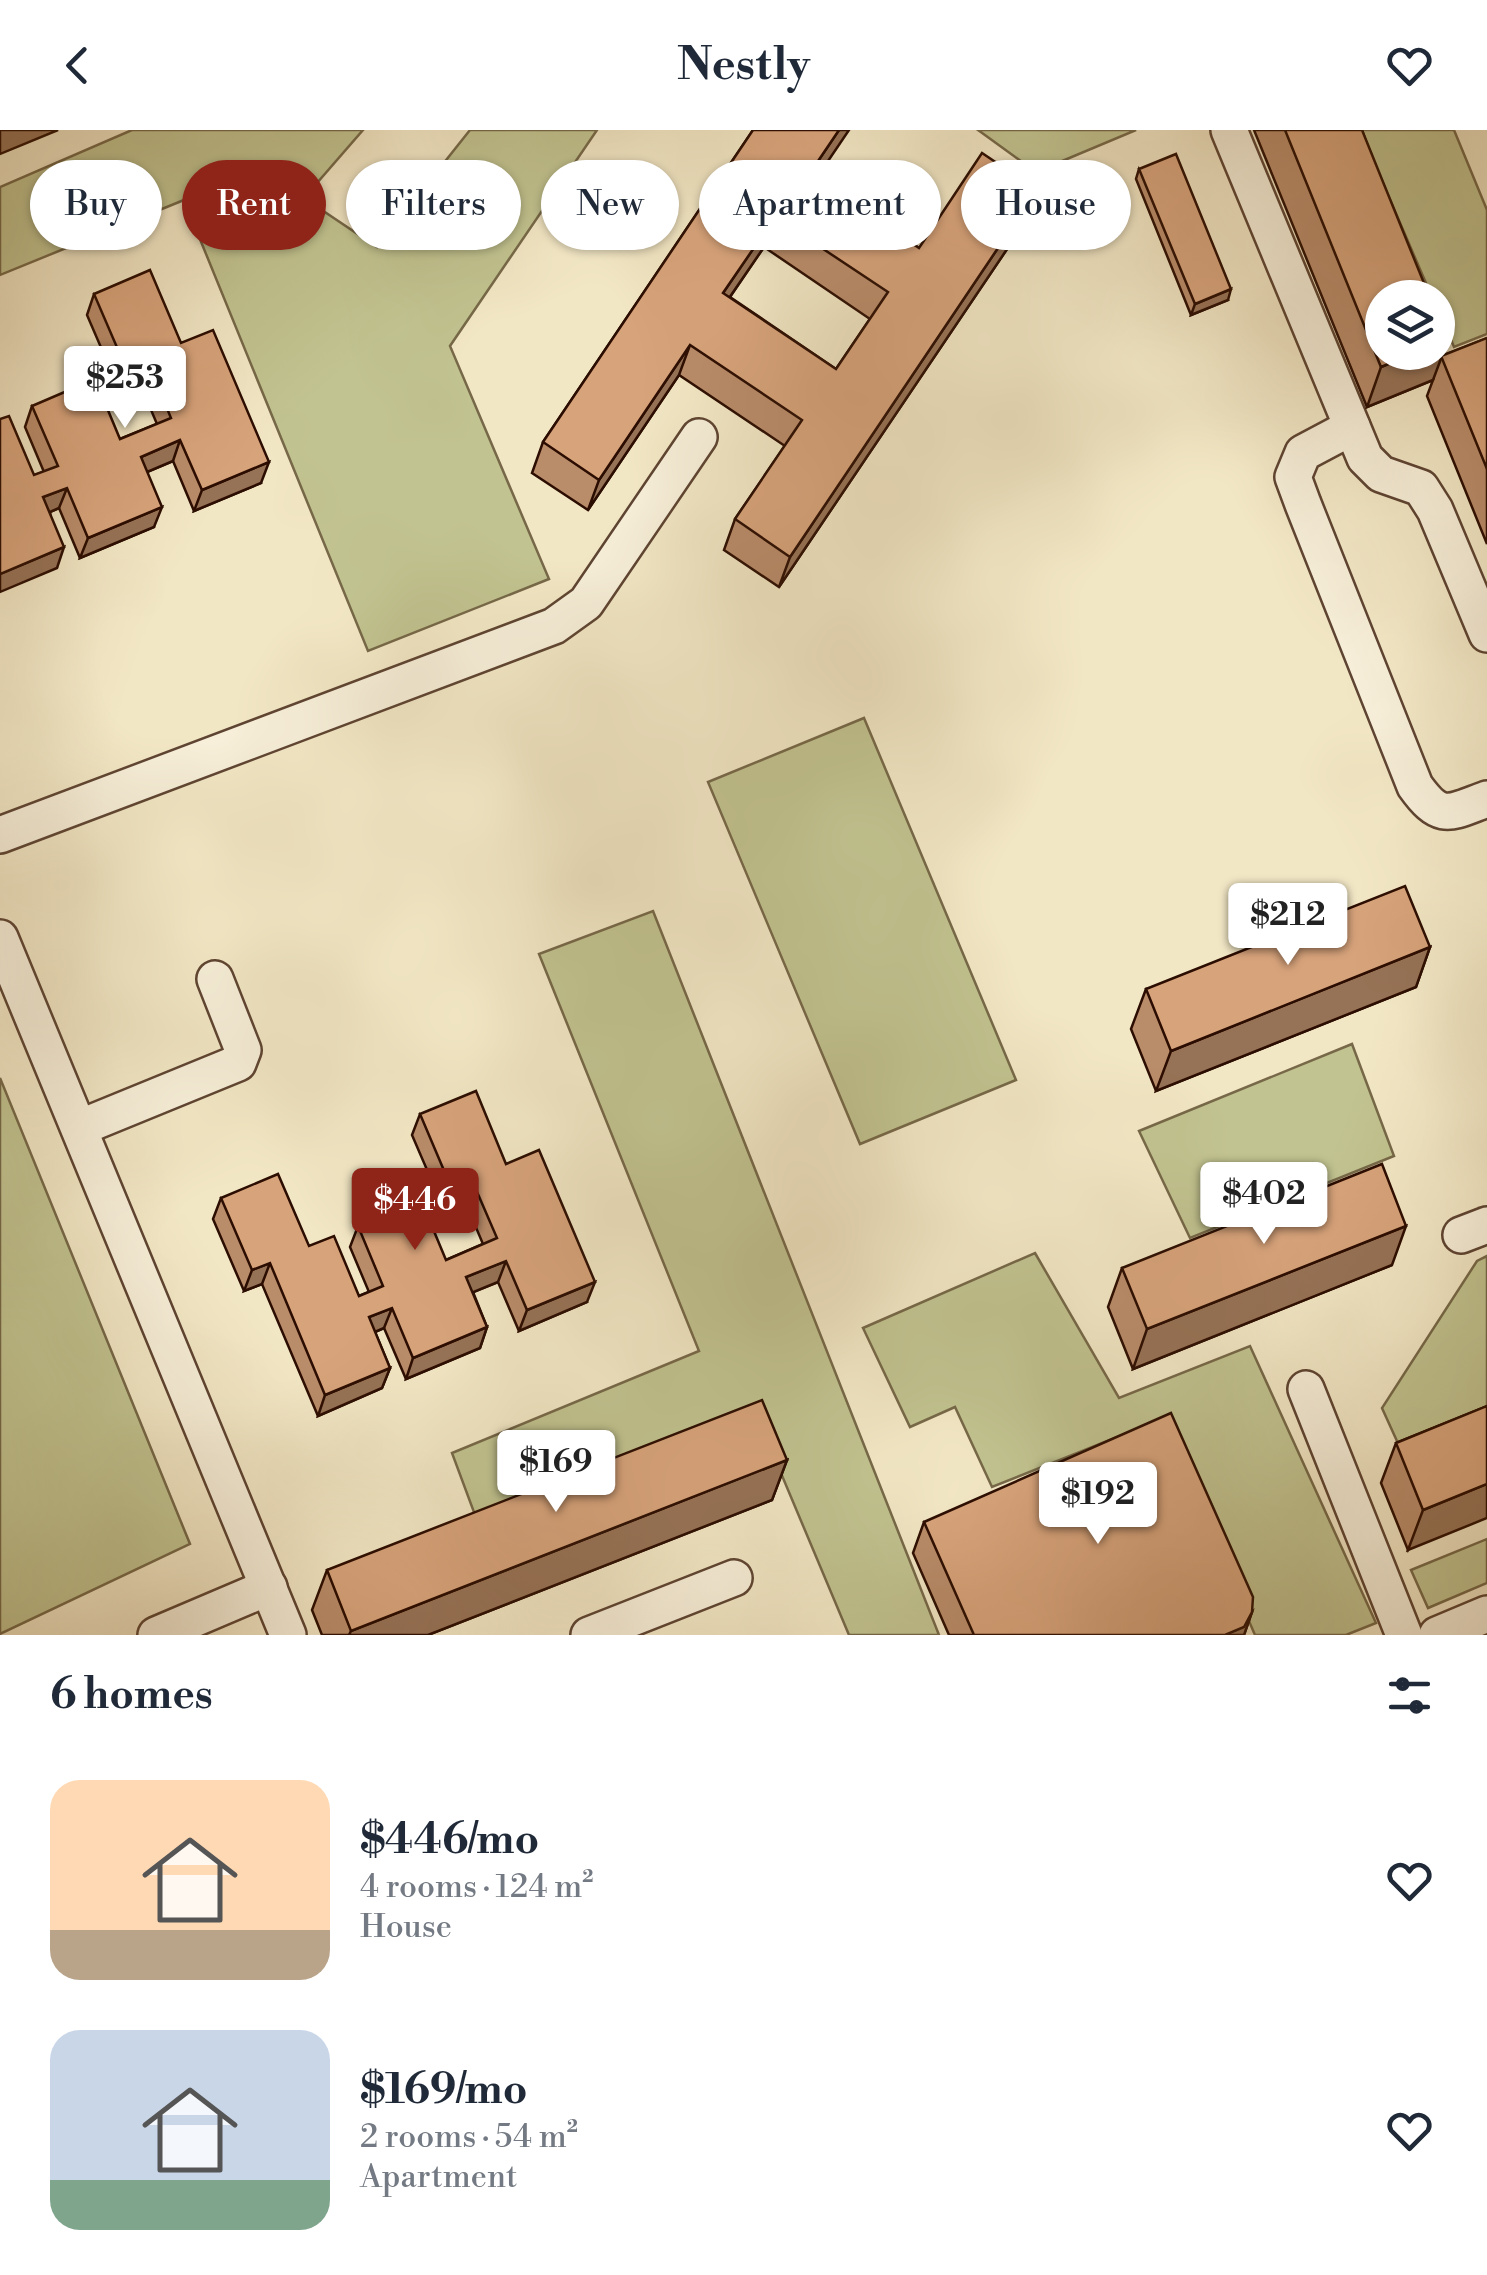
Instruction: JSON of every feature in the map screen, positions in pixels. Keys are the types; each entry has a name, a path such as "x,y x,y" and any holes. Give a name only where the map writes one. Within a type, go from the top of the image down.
{"street":[{"path":"1230,130 1365,458 1381,474 1421,488 1436,510 1487,634"},
{"path":"1352,427 1303,452 1294,476 1302,504 1415,786 1430,807 1450,813 1487,799"},
{"path":"0,835 554,626 586,603 699,437"},
{"path":"0,938 288,1635"},
{"path":"79,1128 238,1063 243,1050 215,979"},
{"path":"1306,1389 1404,1635"},
{"path":"589,1635 734,1578"},
{"path":"156,1635 269,1587"},
{"path":"1437,1635 1487,1614"}],"green space":[{"path":"132,130 363,130 326,173 326,160 182,160 182,201 162,209 162,160 63,160"},
{"path":"470,130 597,130 577,160 541,160 541,212 521,242 521,160 446,160"},
{"path":"978,130 1136,130 1065,160 1019,160"},
{"path":"1360,130 1454,130 1487,210 1487,334 1455,347 1455,280 1425,280"},
{"path":"30,174 30,250 61,250 0,275 0,187"},
{"path":"326,213 346,226 346,250 515,250 450,346 549,579 368,651 204,250 326,250"},
{"path":"864,718 1016,1080 860,1144 708,782"},
{"path":"653,911 939,1635 849,1635 754,1409 475,1515 452,1453 699,1351 539,954"},
{"path":"1352,1044 1394,1156 1190,1238 1139,1131"},
{"path":"0,1078 190,1544 0,1634"},
{"path":"1035,1253 1119,1398 1250,1346 1376,1623 1346,1635 1255,1635 1162,1419 992,1487 955,1407 910,1427 863,1328"},
{"path":"1487,1256 1487,1414 1401,1450 1382,1408 1477,1261"},
{"path":"1487,1539 1487,1583 1428,1608 1411,1570"}],"building":[{"path":"753,130 839,130 819,160 733,160"},
{"path":"1285,130 1362,130 1423,280 1365,280 1365,328"},
{"path":"1176,154 1231,289 1195,304 1139,169"},
{"path":"961,185 961,250 997,250 790,557 735,519 802,420 690,345 599,480 543,442 672,250 679,250 679,240 699,210 699,250 752,250 723,293 836,369 888,292 825,250 941,250 941,215"},
{"path":"150,270 181,343 213,330 269,462 202,490 180,440 141,457 162,507 88,538 67,488 43,497 64,547 0,574 0,419 9,416 34,475 58,466 32,406 95,379 120,439 171,418 146,358 125,366 94,294"},
{"path":"1487,338 1487,469 1447,370 1455,370 1455,351"},
{"path":"1405,886 1430,947 1171,1051 1146,989"},
{"path":"476,1091 506,1164 539,1150 595,1282 527,1310 506,1261 466,1277 487,1327 413,1358 392,1308 369,1317 390,1368 325,1395 270,1263 252,1270 221,1198 278,1174 309,1246 334,1236 359,1296 383,1286 358,1226 421,1200 446,1260 497,1238 471,1178 451,1187 420,1114"},
{"path":"1382,1164 1406,1226 1147,1329 1122,1268"},
{"path":"762,1400 787,1460 351,1631 327,1570"},
{"path":"1487,1406 1487,1484 1423,1510 1396,1443"},
{"path":"1171,1413 1253,1597 1252,1612 1244,1627 1225,1635 974,1635 924,1522"}]}
